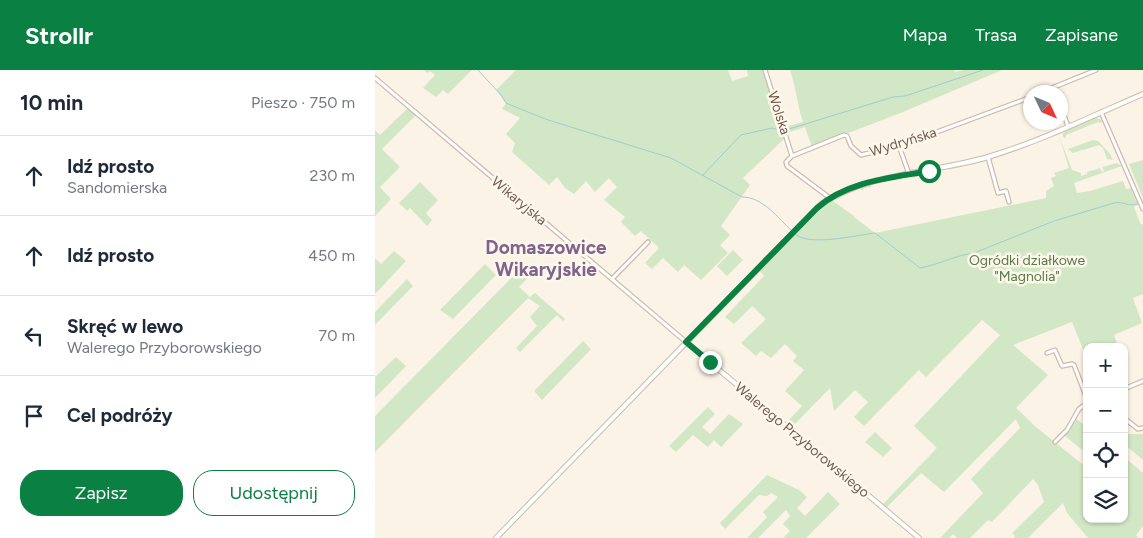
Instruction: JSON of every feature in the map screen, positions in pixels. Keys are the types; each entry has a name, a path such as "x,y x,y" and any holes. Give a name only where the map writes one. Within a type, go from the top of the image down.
{"street":[{"name":"Wolska","path":"765,70 792,156"},
{"path":"1060,85 1096,70"},
{"name":"Wikaryjska","path":"375,78 686,342"},
{"path":"1068,126 1143,94"},
{"name":"Wydryńska","path":"792,156 844,135 847,136 851,146 861,155 899,146 1023,100"},
{"path":"1101,112 1143,209"},
{"path":"496,538 812,212 830,198 861,184 989,157 1059,130"},
{"path":"899,146 909,174"},
{"path":"792,156 786,162 787,166 830,198"},
{"path":"989,157 998,193 1006,190 1009,202"},
{"path":"611,279 647,242"},
{"name":"Walerego Przyborowskiego","path":"686,342 919,538"},
{"path":"1047,354 1055,350 1062,366 1074,365 1083,388"},
{"path":"1128,387 1143,381"},
{"path":"1055,442 1067,430 1083,406"},
{"path":"1128,421 1138,429 1143,428"}],"green space":[{"path":"424,70 472,70 448,94 443,90 436,97 423,88 435,75 430,71 427,73"},
{"path":"516,70 728,70 732,81 748,76 747,70 765,70 786,137 743,178 750,185 721,226 730,235 720,245 728,253 701,280 684,265 678,272 663,258 652,269 645,263 659,248 641,231 635,236 621,222 625,217 604,200 617,187 609,178 595,192 586,181 574,194 565,188 557,177 549,185 512,152 515,143 506,134 520,118 502,109 506,103 496,90"},
{"path":"790,70 954,70 955,72 964,70 1002,70 903,112 812,147 805,127 787,133 785,127 803,122"},
{"path":"408,108 416,115 382,149 400,167 380,187 391,199 375,216 375,130 380,135"},
{"path":"1096,118 1103,122 1098,122 1066,135 1066,138 1063,137 1063,133 1066,131"},
{"name":"Ogródki działkowe \"Magnolia\"","path":"1059,136 1072,170 1081,173 1081,176 1100,168 1102,172 1104,171 1102,167 1117,163 1122,166 1074,183 1077,193 1123,181 1126,189 1131,188 1138,204 1134,207 1140,223 1143,225 1143,294 1133,298 1142,323 1114,335 1117,343 1083,343 1083,349 1072,322 1013,345 1048,375 1016,408 1036,427 1083,465 1083,523 1128,523 1128,460 1143,473 1143,526 1136,535 1139,538 1088,538 1067,513 1063,503 1028,538 1014,538 1015,536 1012,533 1044,502 1038,485 1033,479 992,522 988,520 970,538 957,538 953,534 949,538 940,538 983,493 971,479 1020,428 1016,419 944,492 921,473 886,508 882,505 937,448 914,426 1000,335 982,320 926,377 919,370 864,426 854,417 868,402 855,390 834,411 830,388 792,427 786,423 802,406 785,391 804,370 793,361 797,356 785,344 771,358 761,351 756,356 741,343 766,319 752,306 734,324 725,317 764,276 759,270 796,230 822,207 852,190 870,184 871,188 864,188 862,191 861,188 833,201 875,233 1046,198 1046,191 1054,186 1051,178 1056,176 1054,173 1069,168"},
{"path":"1093,140 1098,141 1113,160 1107,159 1103,148 1099,145 1073,153 1068,149"},
{"path":"1143,160 1143,198 1129,164"},
{"path":"420,182 438,200 426,213 432,220 427,226 410,208 407,211 399,203"},
{"path":"733,250 743,260 727,276 717,266"},
{"path":"394,251 406,261 375,294 375,258 381,264"},
{"path":"485,264 496,275 453,319 440,310"},
{"path":"519,270 528,278 519,287 530,297 535,293 565,319 563,321 557,315 520,352 516,348 537,326 530,317 540,306 528,298 375,452 375,416"},
{"path":"407,279 413,286 375,325 375,312"},
{"path":"583,341 591,349 542,400 534,391"},
{"path":"396,357 406,366 375,398 375,377"},
{"path":"708,407 715,414 702,427 710,434 729,414 743,424 721,447 714,440 708,447 693,435 676,452 669,446"},
{"path":"1075,418 1083,424 1083,451 1064,435 1071,427"},
{"path":"875,432 892,448 883,457 865,442"},
{"path":"1128,434 1143,434 1143,460 1128,447"},
{"path":"767,475 799,490 807,497 797,508 805,516 828,492 840,504 806,538 783,538 790,531 783,524 790,516 786,510 758,538 747,538 767,517 763,512 778,497 771,493 767,496 759,495 725,529 720,523"}],"waterway":[{"path":"478,70 506,103 545,119 671,158 742,197 757,200 792,231"},
{"path":"786,130 893,97 905,96 983,70"},
{"path":"703,175 741,135 772,128 782,131"},
{"path":"795,234 802,238 822,240 875,233 920,268 974,253 1054,221 1114,203 1138,204"}],"district":[{"name":"Domaszowice Wikaryjskie","path":"546,258"}],"route":[{"path":"710,362 686,342 812,212 825,201 861,184 929,171"}]}
